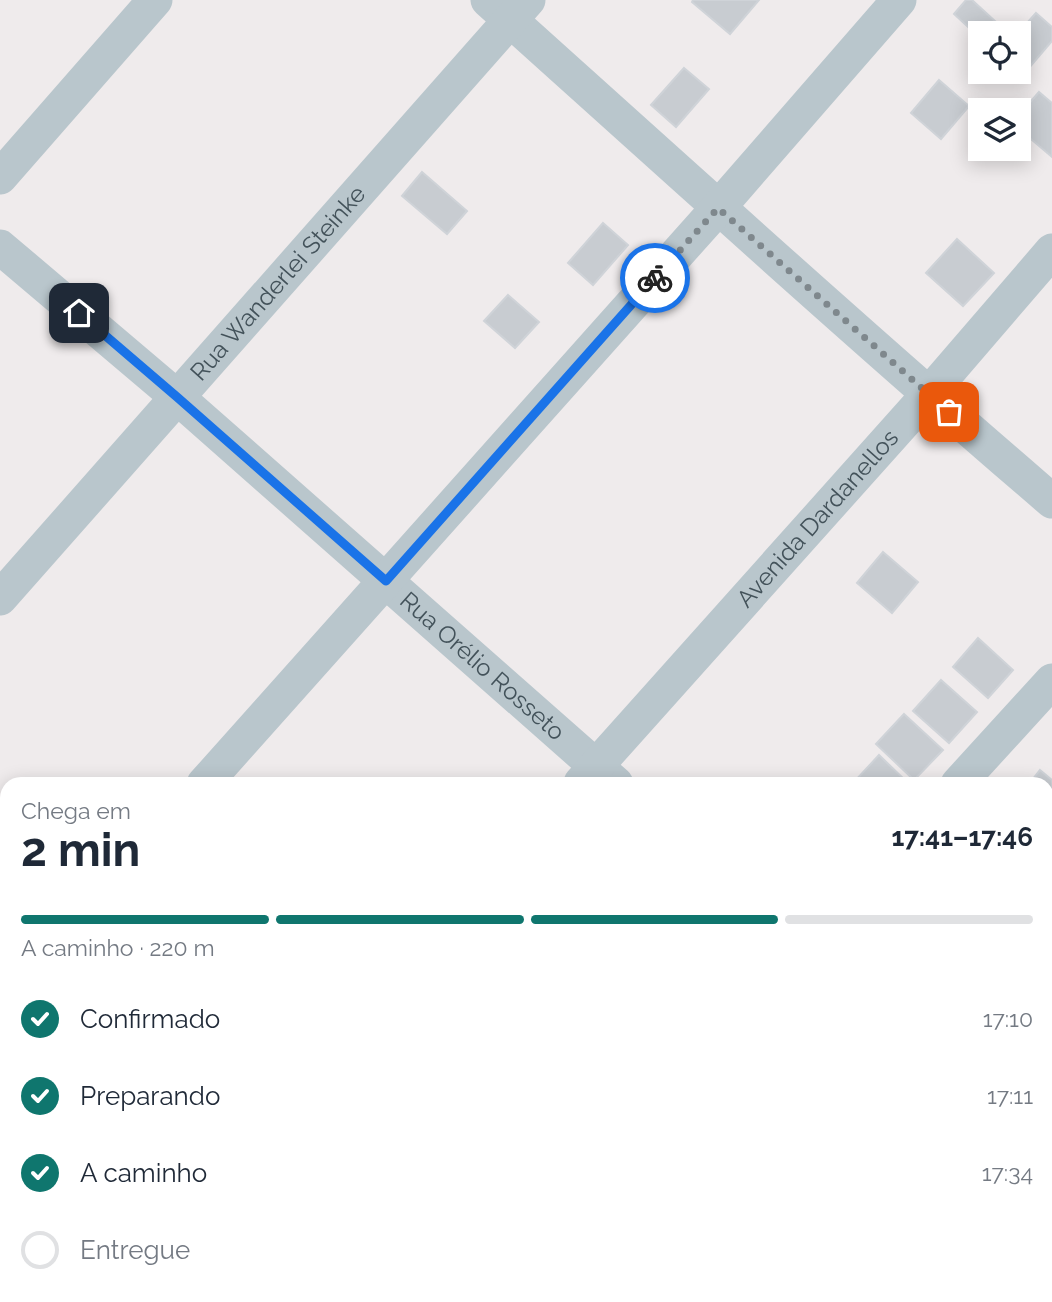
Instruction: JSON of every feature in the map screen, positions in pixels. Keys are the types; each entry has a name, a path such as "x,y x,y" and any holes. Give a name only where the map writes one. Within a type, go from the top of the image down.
{"street":[{"path":"0,177 155,0"},
{"path":"210,777 900,0"},
{"path":"509,7 718,208 1052,501"},
{"name":"Rua Wanderlei Steinke","path":"0,598 177,397 509,7"},
{"name":"Rua Orélio Rosseto","path":"0,247 177,397 386,581 596,777"},
{"name":"Avenida Dardanellos","path":"598,777 1052,251"},
{"path":"964,777 1052,681"}],"building":[{"path":"759,0 730,34 692,2"},
{"path":"966,0 972,0 995,21 968,21 968,27 954,14"},
{"path":"1036,13 1052,27 1052,41 1031,66 1031,21 1029,21"},
{"path":"684,68 709,89 676,127 651,105"},
{"path":"939,80 968,105 941,139 911,113"},
{"path":"1039,92 1052,103 1052,157 1031,139 1031,101"},
{"path":"422,172 467,211 447,234 402,196"},
{"path":"603,223 628,245 593,285 568,263"},
{"path":"957,239 994,273 963,306 926,273"},
{"path":"508,295 539,322 515,348 484,321"},
{"path":"883,552 918,582 892,613 857,583"},
{"path":"978,638 1013,670 988,698 953,667"},
{"path":"941,680 977,712 949,743 913,711"},
{"path":"904,714 943,750 917,777 911,777 876,744"},
{"path":"879,755 902,777 859,777"},
{"path":"1040,770 1048,777 1034,777"}],"way so far":[{"path":"655,278 718,208 949,412"}],"route":[{"path":"79,313 386,581 655,278"}]}
